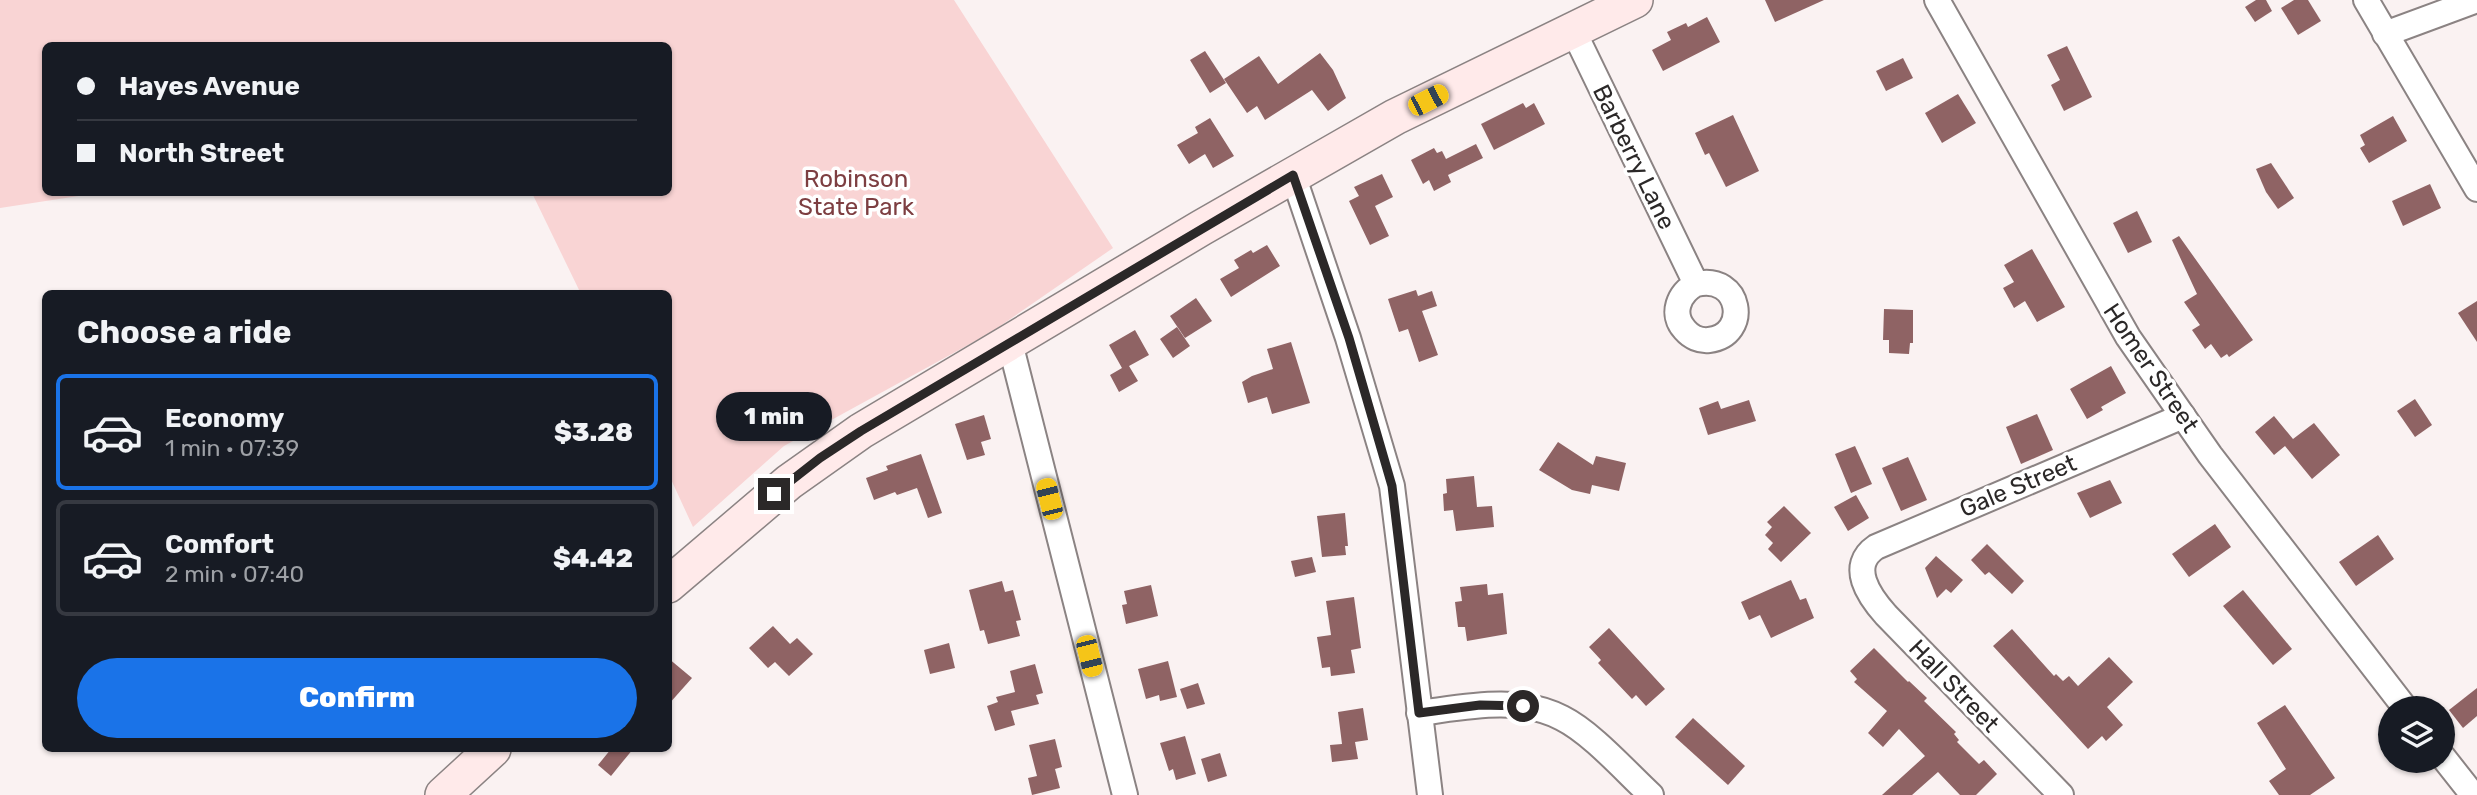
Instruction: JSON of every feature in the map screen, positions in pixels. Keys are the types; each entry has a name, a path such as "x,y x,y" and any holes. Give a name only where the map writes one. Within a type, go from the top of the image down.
{"main road":[{"path":"672,581 729,531 820,458 861,431 1395,117 1635,0"},
{"path":"443,795 490,752"}],"street":[{"name":"Homer Street","path":"1937,0 2110,308 2183,416 2396,696"},
{"path":"2366,0 2477,189"},
{"path":"2385,34 2477,0"},
{"name":"Barberry Lane","path":"1573,30 1696,284"},
{"path":"1293,175 1349,338 1392,486 1430,795"},
{"path":"1010,343 1125,795"},
{"name":"Gale Street","path":"1862,568 1867,555 1877,547 2183,416"},
{"name":"Hall Street","path":"1862,568 1865,586 1885,615 2061,795"},
{"path":"1419,713 1496,704 1523,706 1550,713 1563,718 1585,734 1651,795"},
{"path":"2455,772 2473,795"}],"green space":[{"name":"Robinson State Park","path":"0,0 954,0 1113,248 990,333 784,446 693,527 672,482 672,290 579,290 533,196 672,196 672,42 42,42 42,196 78,196 0,208"}],"building":[{"path":"1765,0 1824,0 1775,22"},
{"path":"2256,0 2266,0 2272,11 2255,22 2245,7"},
{"path":"2294,0 2308,0 2321,21 2298,35 2281,8"},
{"path":"1707,17 1720,42 1663,71 1652,50 1671,40 1667,32 1686,23 1688,27"},
{"path":"2067,46 2092,97 2064,111 2051,85 2060,80 2047,55"},
{"path":"1205,51 1226,83 1210,93 1190,60"},
{"path":"1320,53 1333,70 1346,98 1328,111 1312,90 1265,120 1257,106 1247,113 1224,79 1259,56 1278,84"},
{"path":"1903,58 1913,78 1886,91 1876,71"},
{"path":"1958,94 1976,123 1942,143 1925,113"},
{"path":"1523,103 1526,108 1534,103 1545,124 1494,150 1481,124"},
{"path":"1733,115 1759,171 1726,187 1709,153 1705,155 1695,133"},
{"path":"2393,116 2407,141 2369,163 2360,148 2365,145 2360,135"},
{"path":"1210,118 1234,156 1213,168 1205,154 1189,164 1177,145 1198,133 1195,127"},
{"path":"1476,144 1483,158 1448,175 1451,182 1434,191 1429,180 1423,184 1411,160 1434,148 1437,153 1442,151 1446,159"},
{"path":"2271,163 2294,198 2278,209 2266,192 2256,169"},
{"path":"1382,174 1393,197 1375,206 1389,236 1370,245 1349,201 1359,196 1354,187"},
{"path":"2430,184 2441,208 2403,226 2392,201"},
{"path":"2137,211 2152,242 2128,253 2113,223"},
{"path":"2179,236 2253,340 2229,357 2227,354 2221,358 2211,344 2205,349 2192,330 2200,325 2184,302 2197,294 2172,240"},
{"path":"1267,245 1280,266 1231,297 1220,279 1239,268 1234,260"},
{"path":"2032,249 2065,307 2037,322 2025,301 2014,308 2003,288 2014,282 2004,265"},
{"path":"1416,290 1418,296 1432,291 1437,306 1422,311 1438,355 1419,362 1408,329 1399,332 1388,299"},
{"path":"1196,298 1212,321 1185,338 1170,316"},
{"path":"2477,301 2477,342 2458,313"},
{"path":"1884,309 1913,310 1913,343 1910,343 1909,354 1889,353 1889,340 1883,340"},
{"path":"1177,327 1190,346 1173,358 1160,339"},
{"path":"1135,330 1149,355 1129,366 1138,381 1119,392 1110,375 1122,368 1109,345"},
{"path":"1291,342 1310,403 1272,414 1267,397 1248,403 1242,382 1273,369 1267,349"},
{"path":"2111,366 2126,393 2101,407 2103,410 2087,419 2070,389"},
{"path":"2415,399 2432,425 2415,437 2397,411"},
{"path":"1749,400 1756,421 1708,435 1699,408 1718,401 1721,409"},
{"path":"2037,414 2053,450 2021,464 2006,427"},
{"path":"984,415 991,439 981,442 985,455 967,460 955,424"},
{"path":"2274,416 2293,439 2314,423 2340,455 2312,479 2285,446 2274,455 2255,432"},
{"path":"1558,442 1593,465 1596,456 1626,463 1619,491 1592,485 1590,494 1572,490 1539,470"},
{"path":"1855,446 1872,484 1851,493 1835,454"},
{"path":"921,454 942,513 928,518 917,488 874,500 866,478 888,470 886,466"},
{"path":"1908,457 1927,500 1901,511 1882,468"},
{"path":"1474,476 1477,507 1492,506 1494,527 1456,531 1453,510 1444,511 1446,479"},
{"path":"2110,480 2122,503 2090,518 2077,493"},
{"path":"1856,495 1869,518 1848,531 1834,507"},
{"path":"1784,506 1811,533 1781,562 1768,549 1773,543 1765,535 1772,527 1767,522"},
{"path":"1345,513 1348,546 1345,546 1346,555 1322,557 1317,516"},
{"path":"2215,524 2231,547 2189,577 2172,554"},
{"path":"2378,535 2394,559 2356,586 2339,562"},
{"path":"1987,544 2024,581 2012,594 1989,572 1985,575 1971,560"},
{"path":"1936,556 1963,580 1951,593 1946,589 1937,598 1925,568"},
{"path":"1312,557 1316,572 1295,577 1291,561"},
{"path":"1791,580 1800,600 1806,598 1814,618 1771,638 1760,615 1749,620 1741,602"},
{"path":"1002,581 1005,592 1013,590 1021,620 1016,621 1020,636 988,644 984,630 980,631 969,590"},
{"path":"1487,584 1488,595 1503,593 1507,634 1467,641 1465,627 1458,627 1455,602 1462,601 1460,587"},
{"path":"1151,585 1158,616 1126,624 1122,605 1127,604 1124,591"},
{"path":"2243,590 2292,649 2273,665 2223,606"},
{"path":"1354,597 1361,648 1351,650 1355,673 1331,676 1330,667 1322,668 1317,637 1331,635 1326,601"},
{"path":"773,626 790,644 797,638 813,654 789,676 775,662 768,668 749,648"},
{"path":"1609,628 1665,689 1646,706 1636,695 1632,699 1598,663 1601,660 1589,647"},
{"path":"2012,629 2054,676 2056,674 2063,681 2069,676 2078,686 2109,657 2133,682 2107,707 2123,725 2106,741 2102,736 2088,749 1993,646"},
{"path":"949,643 955,668 930,674 924,650"},
{"path":"1874,648 1927,698 1924,701 1956,732 1954,734 1959,740 1957,742 1979,764 1984,760 1997,774 1976,795 1960,795 1938,772 1912,795 1882,795 1925,756 1899,729 1883,747 1868,733 1887,711 1854,682 1857,679 1850,671"},
{"path":"672,661 692,678 672,700"},
{"path":"1168,661 1177,697 1160,701 1159,695 1146,699 1138,669"},
{"path":"1035,664 1043,693 1036,695 1039,704 1011,711 1015,725 995,731 987,706 998,702 996,697 1015,692 1010,671"},
{"path":"1198,683 1205,704 1187,709 1180,689"},
{"path":"2477,688 2477,716 2463,728 2455,718 2455,705"},
{"path":"2285,705 2335,778 2310,795 2279,795 2269,781 2286,769 2257,723"},
{"path":"1363,708 1368,740 1355,742 1358,759 1332,762 1330,745 1342,744 1338,712"},
{"path":"1693,718 1745,766 1728,785 1675,737"},
{"path":"1185,736 1196,774 1176,780 1173,769 1169,771 1160,743"},
{"path":"1055,739 1062,767 1055,769 1060,788 1032,795 1028,778 1037,776 1029,745"},
{"path":"609,752 631,752 611,776 598,765"},
{"path":"1220,753 1227,776 1208,782 1201,759"}],"route":[{"path":"774,494 820,458 861,431 1293,175 1349,338 1386,460 1392,486 1419,713 1480,705 1523,706"}]}
